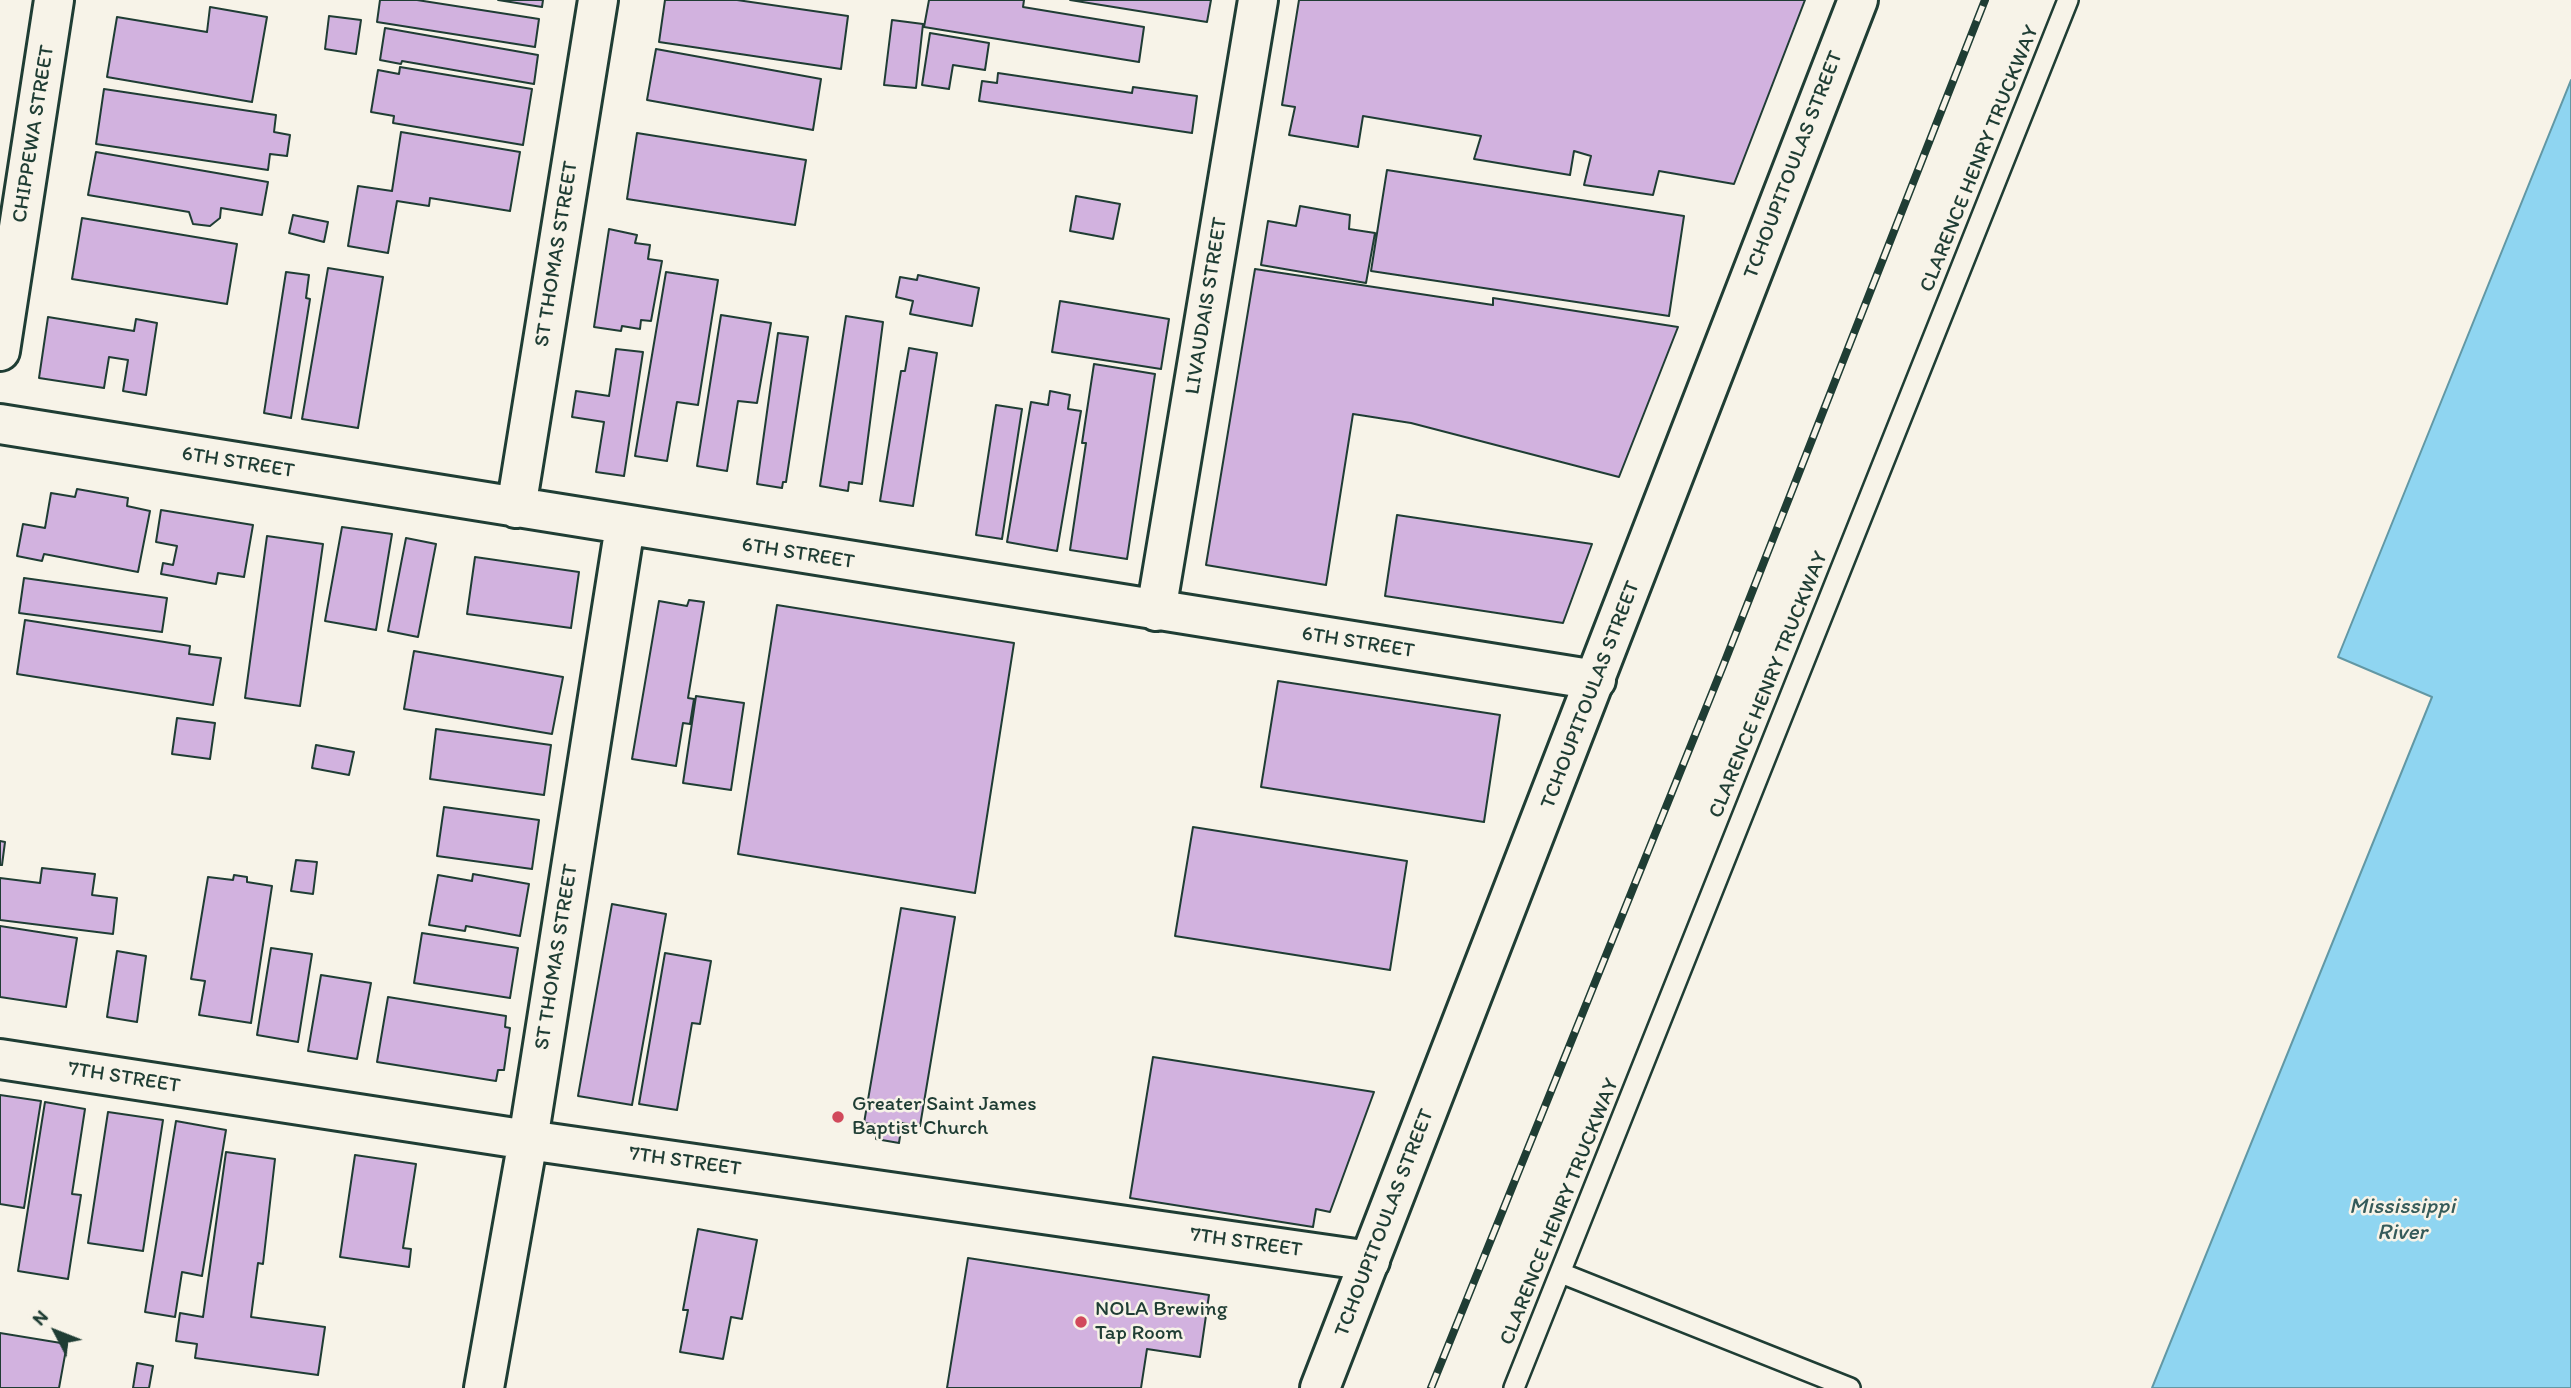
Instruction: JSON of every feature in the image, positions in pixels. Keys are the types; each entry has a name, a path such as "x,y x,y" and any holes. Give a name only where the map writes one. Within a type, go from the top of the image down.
{"street":[{"name":"CHIPPEWA STREET","path":"0,351 54,0"},
{"name":"ST THOMAS STREET","path":"516,509 598,0"},
{"name":"LIVAUDAIS STREET","path":"1156,611 1258,0"},
{"name":"TCHOUPITOULAS STREET","path":"1320,1388 1858,0"},
{"name":"6TH STREET","path":"0,424 1596,681"},
{"name":"ST THOMAS STREET","path":"484,1388 528,1140 625,526"},
{"name":"7TH STREET","path":"0,1059 528,1140 1370,1261"}],"lane":[{"name":"CLARENCE HENRY TRUCKWAY","path":"1514,1388 2068,0"},
{"path":"1561,1273 1850,1388"}],"water":[{"name":"Mississippi River","path":"2571,80 2571,1388 2152,1388 2432,697 2338,657"}],"building":[{"path":"380,0 417,0 539,19 535,47 377,22"},
{"path":"498,0 543,0 542,7"},
{"path":"665,0 737,0 848,16 841,69 659,42"},
{"path":"929,0 1024,0 1023,7 1144,27 1139,62 924,27"},
{"path":"1070,0 1211,0 1207,22"},
{"path":"1299,0 1805,0 1734,184 1659,171 1653,195 1584,185 1591,156 1574,151 1570,175 1474,159 1481,136 1363,116 1358,147 1289,135 1295,107 1282,105"},
{"path":"210,7 267,17 252,102 107,77 117,17 207,32"},
{"path":"329,16 361,20 356,54 325,49"},
{"path":"892,20 923,24 916,88 884,85"},
{"path":"385,28 538,55 534,84 402,61 401,64 380,60"},
{"path":"930,33 989,43 985,70 953,65 949,89 922,85"},
{"path":"656,49 821,79 813,130 647,100"},
{"path":"400,67 532,89 523,145 393,123 394,116 371,112 378,70 399,74"},
{"path":"998,73 1132,93 1133,87 1197,96 1192,133 979,101 982,81 997,83"},
{"path":"104,89 276,115 274,132 290,135 287,156 270,154 268,170 96,144"},
{"path":"401,132 520,152 510,211 430,198 429,206 397,201 388,253 348,246 358,186 392,191"},
{"path":"637,133 806,160 795,225 627,199"},
{"path":"96,152 268,182 262,215 221,208 220,218 210,226 193,224 189,212 88,195"},
{"path":"1387,170 1684,216 1669,316 1371,271"},
{"path":"1076,196 1120,204 1113,239 1070,231"},
{"path":"1300,206 1350,215 1349,229 1375,233 1366,283 1261,265 1268,221 1296,226"},
{"path":"293,215 328,222 324,242 289,233"},
{"path":"82,218 237,244 227,304 72,279"},
{"path":"609,229 637,235 635,243 650,245 648,259 662,261 651,321 641,320 640,329 622,326 621,331 594,327"},
{"path":"328,268 383,277 358,428 302,419"},
{"path":"1255,269 1493,305 1493,298 1678,327 1619,477 1411,423 1353,414 1326,585 1206,565"},
{"path":"286,272 309,275 306,298 310,299 291,418 264,413"},
{"path":"666,272 718,280 698,405 677,402 667,461 635,456"},
{"path":"918,275 979,288 972,326 910,314 913,301 896,297 900,277 917,280"},
{"path":"1060,301 1169,319 1161,369 1052,352"},
{"path":"721,315 771,323 757,403 738,401 727,471 697,466"},
{"path":"846,316 883,322 862,484 849,482 848,491 820,486"},
{"path":"48,317 134,331 136,319 157,323 146,395 123,391 128,360 109,357 104,388 39,378"},
{"path":"778,333 808,337 786,482 783,482 782,488 757,484"},
{"path":"909,348 937,353 913,506 880,501 901,371 905,371"},
{"path":"616,349 643,352 624,476 596,472 604,422 572,417 576,391 609,396"},
{"path":"1094,364 1155,374 1127,559 1070,550 1086,443 1082,443"},
{"path":"1050,391 1070,395 1068,409 1081,411 1057,551 1007,542 1031,402 1048,405"},
{"path":"996,405 1022,409 1002,539 976,535"},
{"path":"77,489 128,498 127,506 150,511 138,572 44,554 42,561 17,556 23,524 45,528 51,493 75,497"},
{"path":"161,510 253,525 244,577 218,573 216,584 161,574 163,563 173,565 177,546 156,542"},
{"path":"1397,515 1592,544 1563,623 1385,596"},
{"path":"342,527 392,534 376,630 325,621"},
{"path":"267,536 323,544 300,706 245,698"},
{"path":"406,538 436,544 418,637 388,631"},
{"path":"475,557 579,572 571,628 467,614"},
{"path":"24,578 167,598 162,632 19,613"},
{"path":"689,600 704,602 688,698 694,699 690,724 683,723 676,766 632,759 659,601 687,606"},
{"path":"777,605 1014,643 975,893 738,854"},
{"path":"25,620 190,646 189,654 221,658 213,705 17,674"},
{"path":"414,651 563,677 552,734 404,709"},
{"path":"1278,681 1500,715 1484,822 1261,787"},
{"path":"696,696 744,703 731,790 683,783"},
{"path":"177,718 215,723 210,759 172,754"},
{"path":"436,729 551,745 544,795 430,779"},
{"path":"316,745 354,752 349,775 312,768"},
{"path":"444,807 539,820 532,869 437,856"},
{"path":"1193,827 1407,861 1390,970 1175,936"},
{"path":"0,841 5,842 2,865 0,865"},
{"path":"296,860 317,862 313,894 291,891"},
{"path":"42,868 95,874 92,895 117,898 113,934 0,920 0,878 40,883"},
{"path":"473,874 529,884 520,936 466,926 465,931 429,925 438,875 472,881"},
{"path":"234,875 247,877 247,882 272,886 251,1023 199,1015 205,981 191,979 208,877 233,880"},
{"path":"612,904 666,914 632,1105 578,1096"},
{"path":"901,908 955,917 920,1126 902,1123 899,1143 876,1139 879,1125 864,1123"},
{"path":"0,926 77,938 66,1007 0,997"},
{"path":"422,933 518,948 510,998 414,983"},
{"path":"271,948 312,954 298,1042 257,1035"},
{"path":"117,951 146,956 137,1022 107,1017"},
{"path":"665,953 711,961 700,1024 692,1023 677,1110 639,1104"},
{"path":"321,975 371,983 357,1059 308,1051"},
{"path":"388,997 506,1016 505,1027 510,1028 504,1070 498,1070 496,1081 377,1062"},
{"path":"1153,1057 1374,1092 1330,1212 1316,1209 1313,1227 1130,1198"},
{"path":"0,1095 41,1101 24,1208 0,1204"},
{"path":"45,1102 85,1109 72,1194 81,1195 68,1279 18,1271"},
{"path":"108,1112 163,1120 143,1251 88,1243"},
{"path":"176,1121 226,1130 202,1276 182,1272 175,1317 145,1312"},
{"path":"226,1152 275,1159 263,1264 258,1263 251,1317 325,1327 318,1375 195,1358 197,1344 176,1341 180,1313 203,1317"},
{"path":"355,1155 416,1164 403,1248 411,1249 409,1267 340,1257"},
{"path":"698,1229 757,1240 742,1319 731,1317 723,1359 680,1352 688,1310 683,1310"},
{"name":"NOLA Brewing Tap Room","path":"968,1258 1209,1295 1200,1357 1147,1349 1141,1388 947,1388"},
{"path":"0,1333 67,1344 59,1388 0,1388"},
{"path":"137,1363 153,1366 149,1388 133,1388"}],"railway":[{"path":"1431,1388 1723,666 1985,0"}],"place":[{"name":"Greater Saint James Baptist Church","path":"838,1117"},
{"name":"NOLA Brewing Tap Room","path":"1081,1322"}]}
